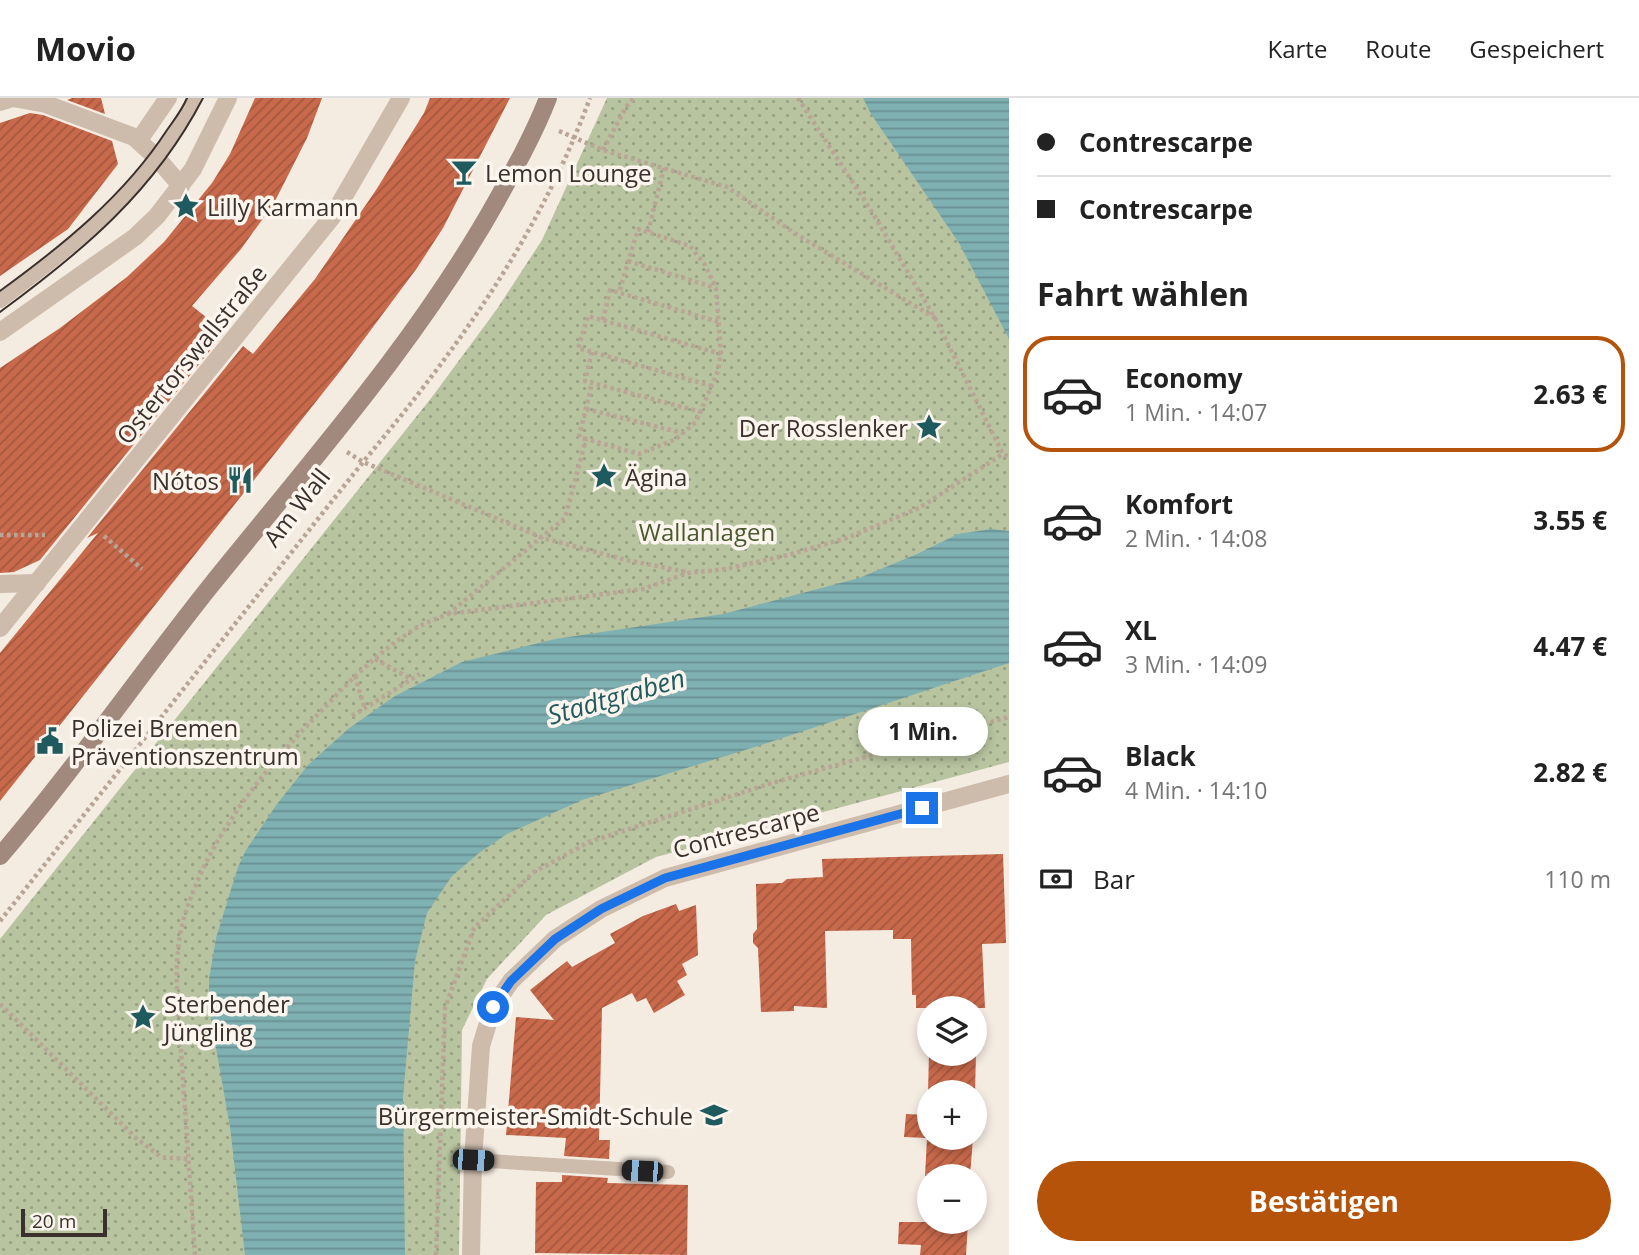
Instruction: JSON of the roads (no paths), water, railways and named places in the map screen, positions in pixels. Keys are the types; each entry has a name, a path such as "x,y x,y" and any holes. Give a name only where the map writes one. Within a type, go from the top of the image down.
{"main road":[{"name":"Am Wall","path":"0,856 428,310 470,248 539,122 548,98"}],"street":[{"path":"0,102 13,98 46,104 139,140 181,186"},
{"path":"139,140 169,98"},
{"path":"0,332 135,237 157,216 193,169 228,98"},
{"name":"Ostertorswallstraße","path":"0,628 332,217 401,98"},
{"path":"0,584 37,583"},
{"name":"Contrescarpe","path":"471,1255 473,1160 481,1046 493,1007 511,981 555,939 601,909 665,878 1009,784"}],"lane":[{"path":"0,300 77,241 119,202 157,158 194,98"},
{"path":"473,1160 668,1172"}],"water":[{"path":"863,98 1009,98 1009,339 959,243 871,114"},
{"name":"Stadtgraben","path":"991,529 1009,531 1009,663 755,747 582,800 507,834 452,876 427,913 415,961 403,1097 405,1255 245,1255 230,1127 209,1008 209,979 216,938 238,867 246,850 277,804 308,765 348,729 395,696 462,662 555,639 723,614 859,578 958,534"}],"tram line":[{"path":"0,291 47,256 112,198 150,154 187,98"},
{"path":"0,312 60,266 115,217 163,162 203,98"}],"place":[{"name":"Lemon Lounge","path":"464,172"},
{"name":"Lilly Karmann","path":"186,206"},
{"name":"Der Rosslenker","path":"929,427"},
{"name":"Ägina","path":"604,476"},
{"name":"Nótos","path":"240,480"},
{"name":"Polizei Bremen Präventionszentrum","path":"50,741"},
{"name":"Sterbender Jüngling","path":"143,1017"},
{"name":"Bürgermeister-Smidt-Schule","path":"714,1115"}],"park label":[{"name":"Wallanlagen","path":"707,531"}]}
